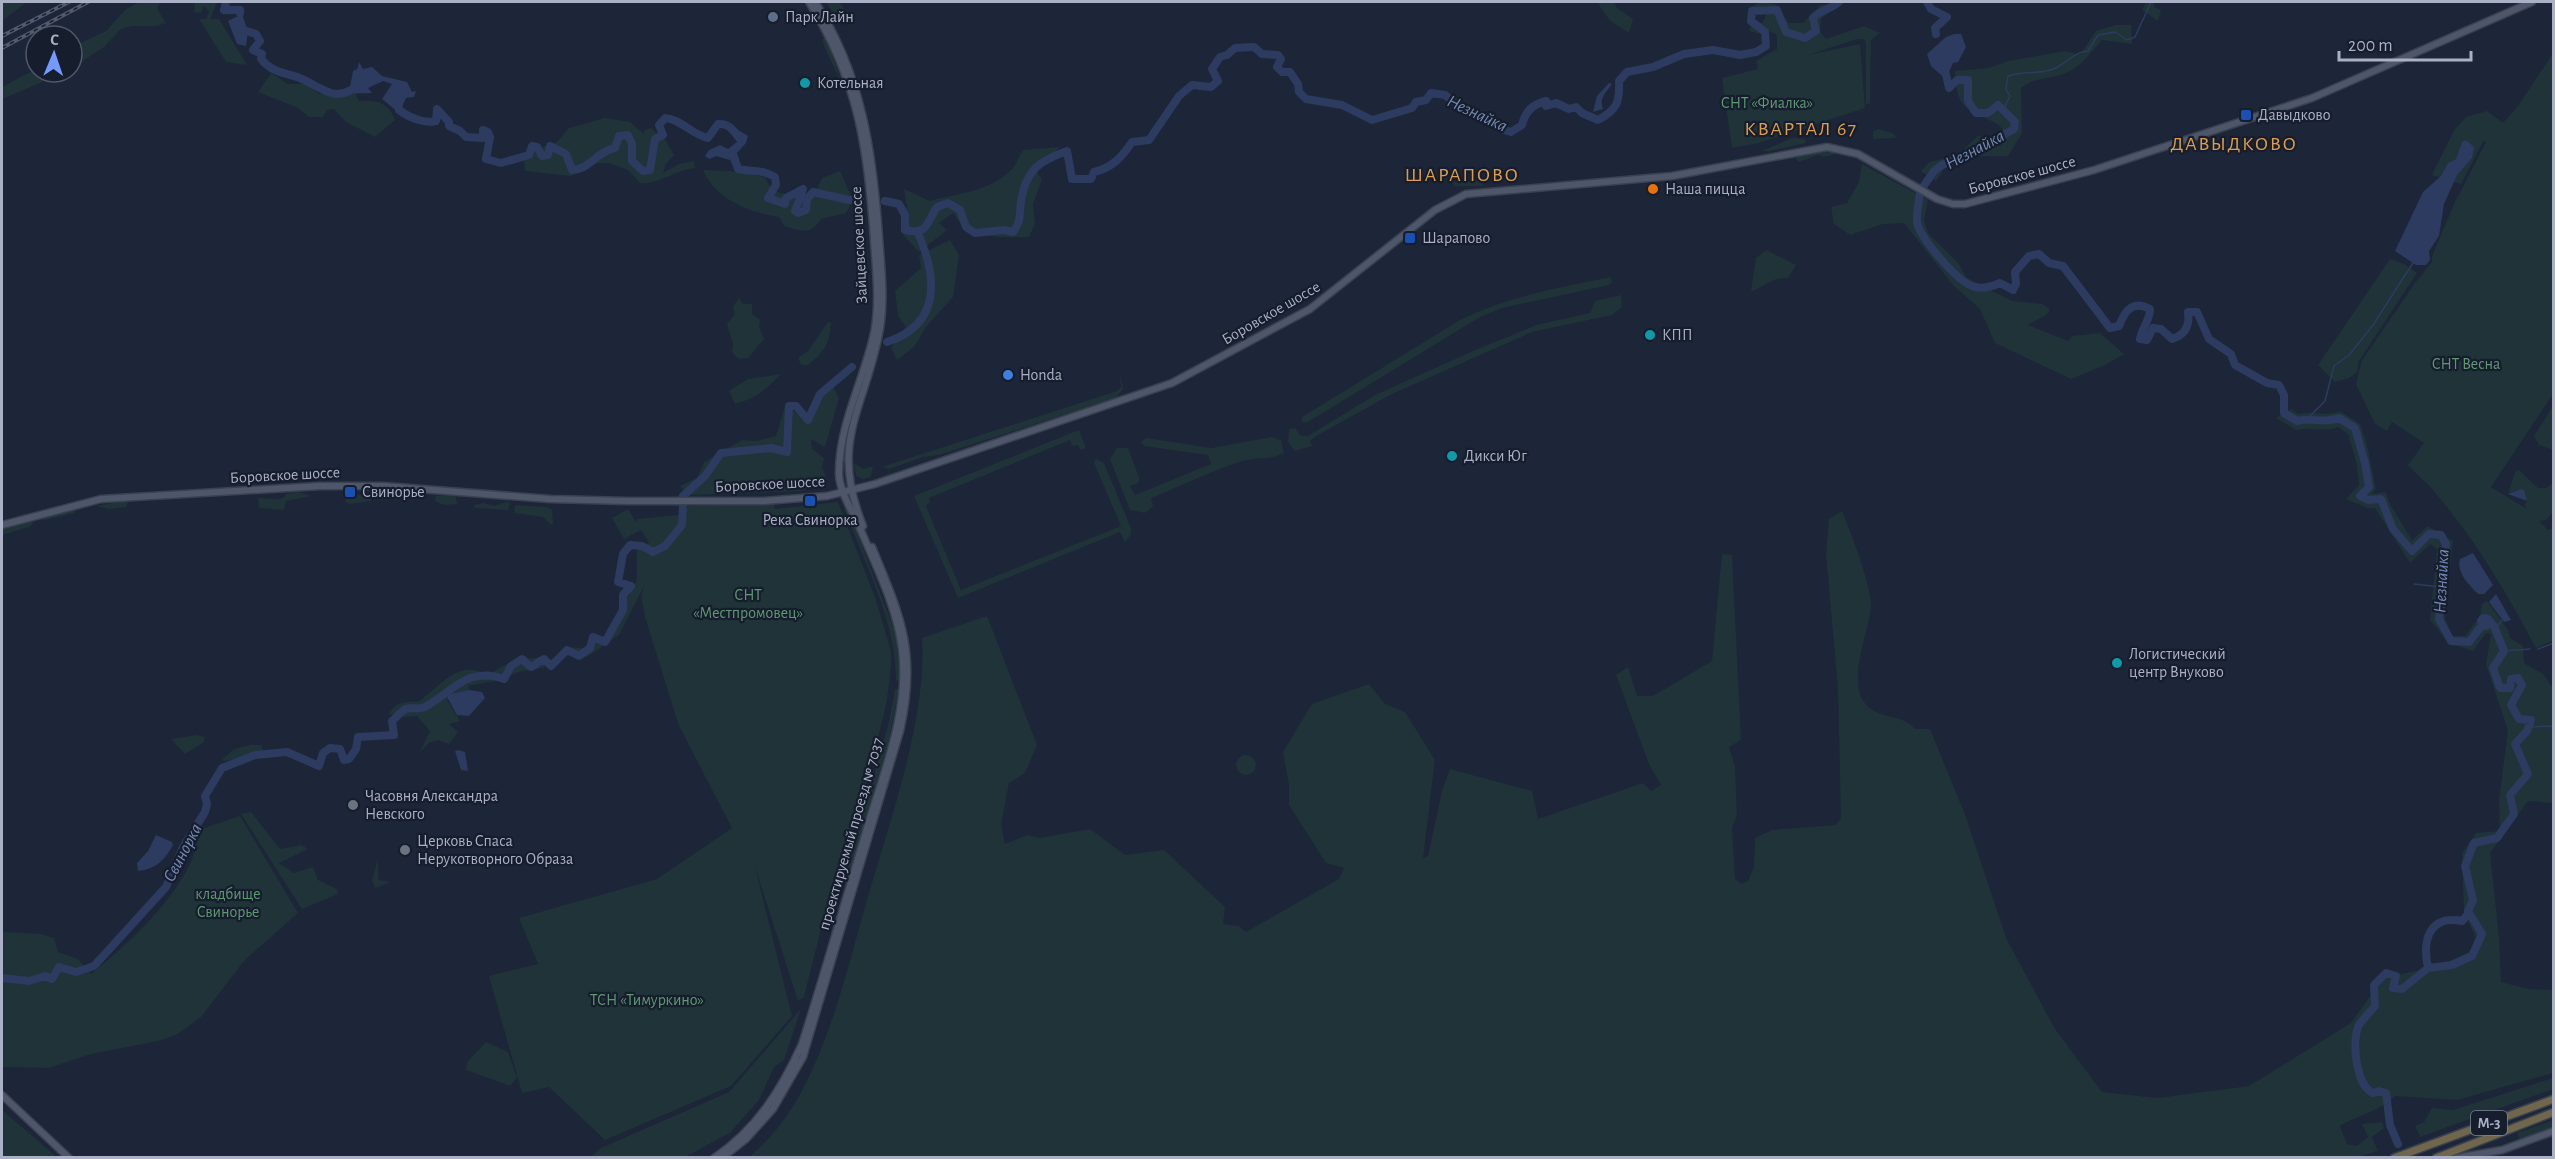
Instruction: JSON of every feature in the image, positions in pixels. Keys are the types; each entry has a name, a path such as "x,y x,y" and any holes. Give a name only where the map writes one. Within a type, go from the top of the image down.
{"highway":[{"name":"М-3","path":"2394,1158 2553,1099"},
{"name":"М-3","path":"2436,1158 2553,1112"}],"main road":[{"name":"Зайцевское шоссе","path":"809,2 835,47 859,112 868,163 874,236 877,278 875,324 843,439 839,476 849,493"},
{"name":"Зайцевское шоссе","path":"815,2 847,60 866,118 874,176 882,278 878,338 855,410 849,441 849,493"},
{"name":"Боровское шоссе","path":"2,525 101,499 320,486 383,486 550,499 627,501 764,501 849,493 1172,383 1310,309 1423,219 1463,194 1675,175 1827,147 1860,155 1933,196 1949,203 1965,204 2038,186 2128,159 2323,94 2532,2"},
{"name":"проектируемый проезд № 7037","path":"714,1158 739,1138 771,1103 788,1075 802,1044 898,717 904,667 899,632 849,493"},
{"name":"проектируемый проезд № 7037","path":"722,1158 746,1139 773,1109 803,1057 905,710 909,668 904,631 849,493"},
{"path":"2,1095 69,1158"},
{"path":"2456,1158 2502,1150 2553,1131"}],"green space":[{"path":"2,2 27,2 2,21"},
{"path":"140,2 161,2 157,8 166,23 121,29 104,47 84,60 84,41 106,31 126,9"},
{"path":"195,2 217,2 210,19 219,19 247,65 226,62 199,19 206,19 209,12 204,6 201,13 194,12"},
{"path":"826,2 839,2 847,12 836,18"},
{"path":"1597,2 1614,2 1617,8 1633,19 1629,33 1610,21"},
{"name":"СНТ «Фиалка»","path":"1760,2 1775,4 1789,23 1803,23 1820,5 1841,2 1821,19 1820,32 1826,39 1864,26 1880,33 1871,40 1870,103 1867,105 1866,103 1866,44 1864,39 1857,39 1808,55 1860,44 1865,108 1759,143 1732,148 1722,78 1758,69 1756,61 1777,49 1777,35 1769,31 1761,34 1749,31 1752,23 1762,23 1768,12 1757,7 1749,8"},
{"path":"2146,2 2154,2 2154,7 2161,10 2158,21 2142,10"},
{"path":"2116,25 2131,25 2132,44 2102,40 2082,62 2069,72 2034,81 2021,88 2022,133 2008,156 1967,156 1964,149 1978,136 1992,137 2003,130 1996,123 1970,111 1961,102 1955,71 1989,68 2008,61 2066,51 2080,55 2096,31"},
{"path":"826,38 845,91 824,46 822,39"},
{"name":"СНТ Весна","path":"2553,53 2553,394 2491,487 2527,509 2525,505 2527,501 2521,489 2508,494 2515,472 2519,470 2538,488 2546,488 2553,483 2553,512 2546,520 2539,521 2548,530 2553,528 2553,641 2536,648 2502,588 2465,531 2434,491 2408,465 2424,443 2392,422 2387,431 2375,424 2356,384 2362,360 2432,262 2432,256 2454,204 2486,142 2484,140 2461,184 2432,175 2455,129 2466,117 2487,111 2503,123 2518,106"},
{"path":"271,73 288,84 306,84 319,94 355,93 359,101 381,103 389,109 395,120 375,137 346,122 334,109 327,110 323,117 309,117 298,108 258,92"},
{"path":"24,75 24,84 38,84 2,99 2,87"},
{"path":"605,118 630,122 644,134 645,130 651,128 666,141 674,155 665,165 663,173 679,164 694,161 695,168 647,183 640,183 628,170 609,163 595,163 571,176 525,171 523,154 557,142 569,128"},
{"path":"1879,129 1894,134 1896,138 1873,139 1873,131"},
{"path":"1792,138 1805,139 1806,143 1762,151"},
{"path":"1059,147 1049,161 1035,170 1042,179 1033,204 1035,224 1029,237 998,237 966,232 953,213 939,223 947,230 919,252 904,236 907,207 904,189 930,201 973,191 1003,177 1013,168 1023,150"},
{"path":"1829,151 1836,154 1824,157 1818,155 1799,162 1796,159 1797,156"},
{"path":"1952,157 1936,181 1921,171 1929,162"},
{"path":"1862,164 1928,200 1924,220 1928,233 1958,263 1967,278 2012,301 2043,304 2050,310 2046,315 2028,325 2068,341 2072,336 2100,333 2124,354 2103,366 2071,379 1995,343 1980,309 1953,285 1904,223 1883,224 1850,235 1834,224 1831,207 1847,203 1859,182"},
{"path":"703,170 731,171 765,177 774,189 786,194 816,191 822,178 840,171 853,200 846,213 821,219 809,230 800,230 784,226 779,217 745,208 725,197 716,189"},
{"path":"1479,181 1485,186 1455,186 1452,182"},
{"path":"950,240 959,255 953,297 926,327 915,346 897,360 891,347 906,327 898,316 895,291 921,268 919,255"},
{"path":"1766,250 1796,265 1788,278 1776,279 1751,292 1756,258"},
{"path":"2390,259 2404,264 2417,273 2359,361 2357,372 2349,378 2335,382 2318,365"},
{"path":"1611,277 1612,282 1609,285 1502,308 1480,317 1308,422 1302,422 1302,417 1460,320 1515,299"},
{"path":"1621,295 1622,307 1612,315 1532,332 1392,394 1316,436 1310,441 1312,446 1295,451 1288,442 1289,429 1295,428 1301,436 1308,436 1375,395 1536,325 1590,313 1595,301"},
{"path":"739,298 743,304 752,304 752,314 760,320 759,326 764,339 748,358 739,359 732,353 733,344 727,324 735,314 733,306"},
{"path":"828,322 831,323 825,347 808,365 801,365 798,358 808,351"},
{"path":"1119,371 1123,389 1116,398 939,455 923,457 889,469 882,467 1117,391 1121,387"},
{"path":"781,374 760,393 735,404 729,391 748,379"},
{"path":"832,384 839,398 825,447 811,439 812,449 824,458 822,467 827,480 802,491 687,495 680,486 697,478 704,462 742,440 757,441 776,436 785,406 804,417 818,394"},
{"path":"2553,406 2553,450 2539,445 2534,436"},
{"path":"2291,409 2298,414 2340,411 2360,424 2376,489 2372,494 2386,492 2390,504 2412,540 2428,526 2453,541 2445,618 2452,636 2465,636 2480,616 2482,604 2487,601 2508,630 2510,638 2523,646 2524,663 2543,674 2553,688 2553,803 2528,801 2490,853 2499,937 2501,982 2529,989 2553,990 2553,1073 2457,1100 2395,1096 2376,1109 2340,1126 2347,1144 2357,1146 2368,1137 2362,1124 2382,1122 2384,1128 2372,1137 2378,1151 2356,1157 748,1158 781,1124 794,1104 817,1060 826,1036 849,964 914,732 922,668 922,638 987,616 1037,745 1025,773 1009,783 1001,825 1005,844 1028,835 1039,838 1090,829 1125,855 1164,850 1225,907 1223,924 1238,926 1246,932 1339,879 1344,868 1326,863 1289,805 1289,785 1283,752 1312,704 1369,684 1385,704 1405,712 1435,760 1423,858 1428,856 1442,791 1450,769 1532,791 1538,819 1643,783 1651,791 1661,785 1649,764 1616,675 1628,667 1637,696 1653,696 1712,661 1722,554 1732,555 1741,740 1729,747 1735,767 1737,816 1732,828 1735,879 1742,884 1748,881 1754,867 1755,838 1772,830 1836,825 1841,818 1838,688 1826,553 1829,519 1842,511 1871,599 1858,669 1860,693 1864,702 1875,712 1903,721 1915,729 1930,729 1966,817 2006,938 2055,1029 2102,1092 2157,1098 2249,1086 2351,1023 2383,978 2438,966 2480,947 2464,912 2462,853 2476,833 2500,831 2499,799 2508,731 2486,664 2491,634 2486,633 2473,651 2449,643 2430,620 2437,549 2430,544 2410,563 2375,508 2367,508 2346,499 2359,485 2357,465 2348,434 2338,427 2296,430 2276,418"},
{"path":"1079,430 1086,448 1081,450 1078,445 1073,446 1070,440 929,498 930,502 926,506 961,590 1121,526 1094,463 1096,459 1104,463 1131,528 1131,534 1125,543 1120,532 958,598 914,496"},
{"path":"1272,437 1281,440 1284,453 1273,457 1242,461 1151,498 1153,506 1145,513 1130,510 1110,459 1117,448 1128,448 1140,482 1130,486 1135,495 1211,464 1208,455 1144,446 1141,442 1146,438 1212,448"},
{"path":"854,463 863,469 873,466 871,477 863,479 856,476"},
{"path":"298,492 312,496 286,501 284,510 259,508 258,498 281,499 287,494"},
{"path":"369,495 371,501 349,504 345,501 346,496"},
{"path":"436,496 456,497 457,504 444,505 435,501"},
{"path":"124,501 128,503 126,507 109,509 96,506"},
{"path":"838,502 875,597 891,651 891,667 887,700 864,797 821,929 804,997 798,1001 755,867 792,1016 731,1086 605,1140 549,1087 522,1093 489,976 538,964 519,918 657,879 732,828 679,726 645,617 641,596 644,586 619,635 587,657 567,655 568,647 583,648 603,638 637,580 637,549 649,543 641,530 624,539 612,518 628,509 636,522 637,519 679,515 689,506 774,504 775,509"},
{"path":"484,503 494,506 510,503 508,510 475,508 474,505"},
{"path":"515,505 547,507 552,510 553,523 551,525 543,517 514,513"},
{"path":"847,507 896,634 900,679 896,681 895,658 885,614 844,508"},
{"path":"76,508 75,513 41,521 46,516"},
{"path":"29,521 34,523 29,527 2,535 2,529"},
{"path":"543,657 549,659 544,668 522,671 495,681 468,686 469,690 450,694 447,700 460,721 449,724 458,732 449,744 438,740 429,743 420,752 430,731 417,716 403,717 389,714 398,704 420,701 443,681 460,672 478,671 488,676 507,664"},
{"path":"895,689 899,689 888,744 851,868 848,867 889,722"},
{"path":"197,735 205,737 203,743 185,754 171,739"},
{"path":"261,745 264,752 222,760 234,749"},
{"path":"1246,755 1253,758 1256,765 1253,772 1246,775 1239,772 1236,765 1239,758"},
{"path":"251,812 280,849 302,845 308,849 279,863 294,873 313,867 318,880 337,889 338,894 302,909 241,814"},
{"name":"кладбище Свинорье","path":"240,816 298,913 244,961 201,1017 176,1035 158,1041 91,1054 49,1068 2,1067 2,932 41,934 54,938 58,952 78,959 91,974 132,938 171,895 190,864 201,829"},
{"path":"378,858 378,880 391,882 375,888 372,881"},
{"path":"801,1009 784,1060 774,1067 759,1100 730,1133 685,1157 591,1157 601,1148 729,1092"},
{"path":"486,1042 508,1052 517,1078 510,1086 466,1070 467,1062"},
{"path":"2553,1078 2553,1089 2420,1137 2415,1126 2424,1122 2432,1108 2453,1110"},
{"path":"2,1110 57,1157 2,1157"},
{"path":"2553,1120 2553,1128 2520,1140 2517,1133"}],"water":[{"path":"241,6 244,8 242,14 248,31 246,46 237,44 228,21 238,16 239,13 234,10"},
{"path":"1961,34 1966,47 1958,62 1953,63 1948,74 1949,82 1931,66 1927,54 1946,37"},
{"path":"359,62 363,69 372,67 382,76 407,82 412,92 416,91 414,97 406,98 399,113 382,99 392,84 383,81 368,88 372,93 341,94 341,91 350,87 353,71 357,69"},
{"path":"1609,83 1612,84 1602,99 1603,109 1593,112 1597,96"},
{"path":"735,128 748,136 746,143 737,153 734,167 730,160 716,156 709,159 705,156 709,150 720,145 728,149 738,141 732,130"},
{"path":"2466,140 2474,147 2472,158 2457,175 2444,204 2439,236 2429,251 2430,260 2426,265 2416,265 2395,251 2423,192 2441,176 2448,163 2456,159 2462,142"},
{"path":"2524,490 2527,501 2508,494"},
{"path":"2473,553 2493,585 2484,594 2478,594 2474,590 2460,569 2460,559"},
{"path":"2496,594 2511,620 2504,622 2489,602"},
{"path":"2485,614 2491,616 2493,622 2491,628 2485,630 2479,628 2477,622 2479,616"},
{"path":"469,690 482,692 485,698 469,716 457,715 447,697 450,694"},
{"path":"455,751 465,752 468,771 461,770"},
{"path":"156,835 172,842 173,845 159,863 138,871 137,863 148,851"}],"waterway":[{"name":"Незнайка","path":"226,2 224,10 240,10 240,13"},
{"name":"Незнайка","path":"885,201 899,204 905,215 905,230 918,231 926,227 937,207 948,203 960,210 966,227 975,233 1004,230 1013,232 1019,221 1026,182 1030,174 1041,163 1067,151 1072,179 1091,179 1094,172 1116,161 1132,142 1149,140 1179,96 1192,85 1211,87 1218,81 1212,69 1220,57 1227,55 1235,48 1254,47 1262,54 1278,55 1281,59 1277,67 1282,72 1290,72 1298,84 1299,92 1306,99 1342,105 1372,120 1412,108 1416,102 1426,100 1431,93 1445,95 1463,109 1492,118 1504,130 1511,132 1522,125 1530,109 1546,101 1546,106 1556,103 1569,109 1576,107 1582,113 1598,120 1616,105 1619,81 1627,72 1653,67 1684,54 1713,50 1740,55 1756,52 1766,46 1765,32 1751,21 1752,11 1777,10 1786,32 1805,38 1816,31 1813,18 1839,2"},
{"name":"Незнайка","path":"1927,2 1931,9 1947,17 1935,28 1936,34"},
{"path":"2003,110 2010,96 2006,89 2008,76 2056,68 2078,54 2088,51 2098,35 2115,32 2127,40 2135,37 2151,2"},
{"name":"Незнайка","path":"239,29 256,34 260,41 253,50 262,54 261,59 270,67 332,93 338,94 351,90"},
{"name":"Незнайка","path":"1923,187 1934,171 1942,165 2014,129 2015,122 1998,105 1988,113 1976,113 1968,101 1968,80 1957,80 1949,88 1945,70"},
{"name":"Незнайка","path":"398,102 399,110 421,121 436,121 437,109 449,122 449,126 466,137 483,138 483,130 488,132 490,137 486,159 501,163 529,155 532,146 537,147 542,156 548,155 550,146 566,154 572,170 579,169 615,148 619,136 628,135 632,144 632,161 643,171 650,170 655,139 663,135 659,125 665,118 676,121 708,138 718,124 725,125 739,138"},
{"name":"Незнайка","path":"733,154 738,169 761,172 775,177 776,185 768,198 785,204 786,198 803,189 795,211 798,213 806,210 807,199 813,192 849,200 860,200"},
{"name":"Незнайка","path":"1920,193 1917,222 1925,238 1948,267 1972,286 1986,288 2000,283 2013,290 2016,284 2015,272 2029,256 2039,254 2049,263 2063,266 2110,328 2119,326 2130,308 2144,306 2150,309 2150,313 2140,339 2147,340 2153,328 2161,329 2172,339 2186,329 2188,312 2197,312 2209,339 2231,354 2235,365 2267,383 2279,385 2284,395 2284,413 2297,421 2339,418 2355,428 2369,487 2360,496 2368,500 2381,499 2393,529 2412,551 2429,534 2441,535 2446,544 2439,619 2451,641 2469,642 2483,624 2483,619 2488,619 2494,626 2504,651 2493,668 2500,688 2510,688 2511,679 2518,678 2522,685 2511,705 2519,719 2531,720 2527,731 2515,744 2528,774 2510,795 2514,814 2497,838 2474,843 2465,866 2473,900 2468,911 2482,934 2472,956 2452,965 2428,968 2402,989 2393,988 2396,976 2386,973 2374,985 2375,1006 2359,1025 2355,1041 2359,1072 2367,1089 2373,1093 2379,1091 2386,1093 2390,1125 2398,1144"},
{"name":"Свинорка","path":"887,342 905,334 918,324 926,311 930,297 929,266 918,233"},
{"path":"2308,418 2325,401 2334,366 2349,355 2373,325 2413,263"},
{"name":"Свинорка","path":"683,496 705,476 721,453 771,448 787,452 789,406 796,406 808,420 820,394 852,367"},
{"name":"Свинорка","path":"2,978 29,981 45,976 52,979 59,967 76,972 94,966 166,887 183,847 205,812 207,804 205,796 222,768 255,755 287,752 319,766 323,753 330,748 340,749 344,760 349,759 356,749 358,737 394,735 392,721 402,711 408,708 425,707 461,682 480,676 504,679 511,666 522,659 531,667 544,659 551,666 567,650 579,656 590,648 593,637 605,642 623,610 623,595 631,586 618,582 623,554 630,545 642,546 653,552 665,546 682,525 683,506"},
{"path":"2414,584 2441,587"},
{"path":"2495,629 2502,620"},
{"path":"2538,649 2554,643"},
{"path":"2504,651 2530,649"},
{"path":"2529,727 2554,726"},
{"path":"2428,968 2426,948 2430,932 2442,922 2462,921 2469,913"}],"railway":[{"path":"2,36 69,2"},
{"path":"2,48 88,2"}],"place":[{"name":"Парк Лайн","path":"773,17"},
{"name":"Котельная","path":"805,83"},
{"name":"Давыдково","path":"2246,115"},
{"name":"Наша пицца","path":"1653,189"},
{"name":"Шарапово","path":"1410,238"},
{"name":"КПП","path":"1650,335"},
{"name":"Honda","path":"1008,375"},
{"name":"Дикси Юг","path":"1452,456"},
{"name":"Свинорье","path":"350,492"},
{"name":"Река Свинорка","path":"810,501"},
{"name":"Логистический центр Внуково","path":"2117,663"},
{"name":"Часовня Александра Невского","path":"353,805"},
{"name":"Церковь Спаса Нерукотворного Образа","path":"405,850"}],"district":[{"name":"КВАРТАЛ 67","path":"1801,129"},
{"name":"ДАВЫДКОВО","path":"2234,144"},
{"name":"ШАРАПОВО","path":"1462,175"}],"park label":[{"name":"СНТ «Местпромовец»","path":"748,604"},
{"name":"ТСН «Тимуркино»","path":"647,1000"}]}
